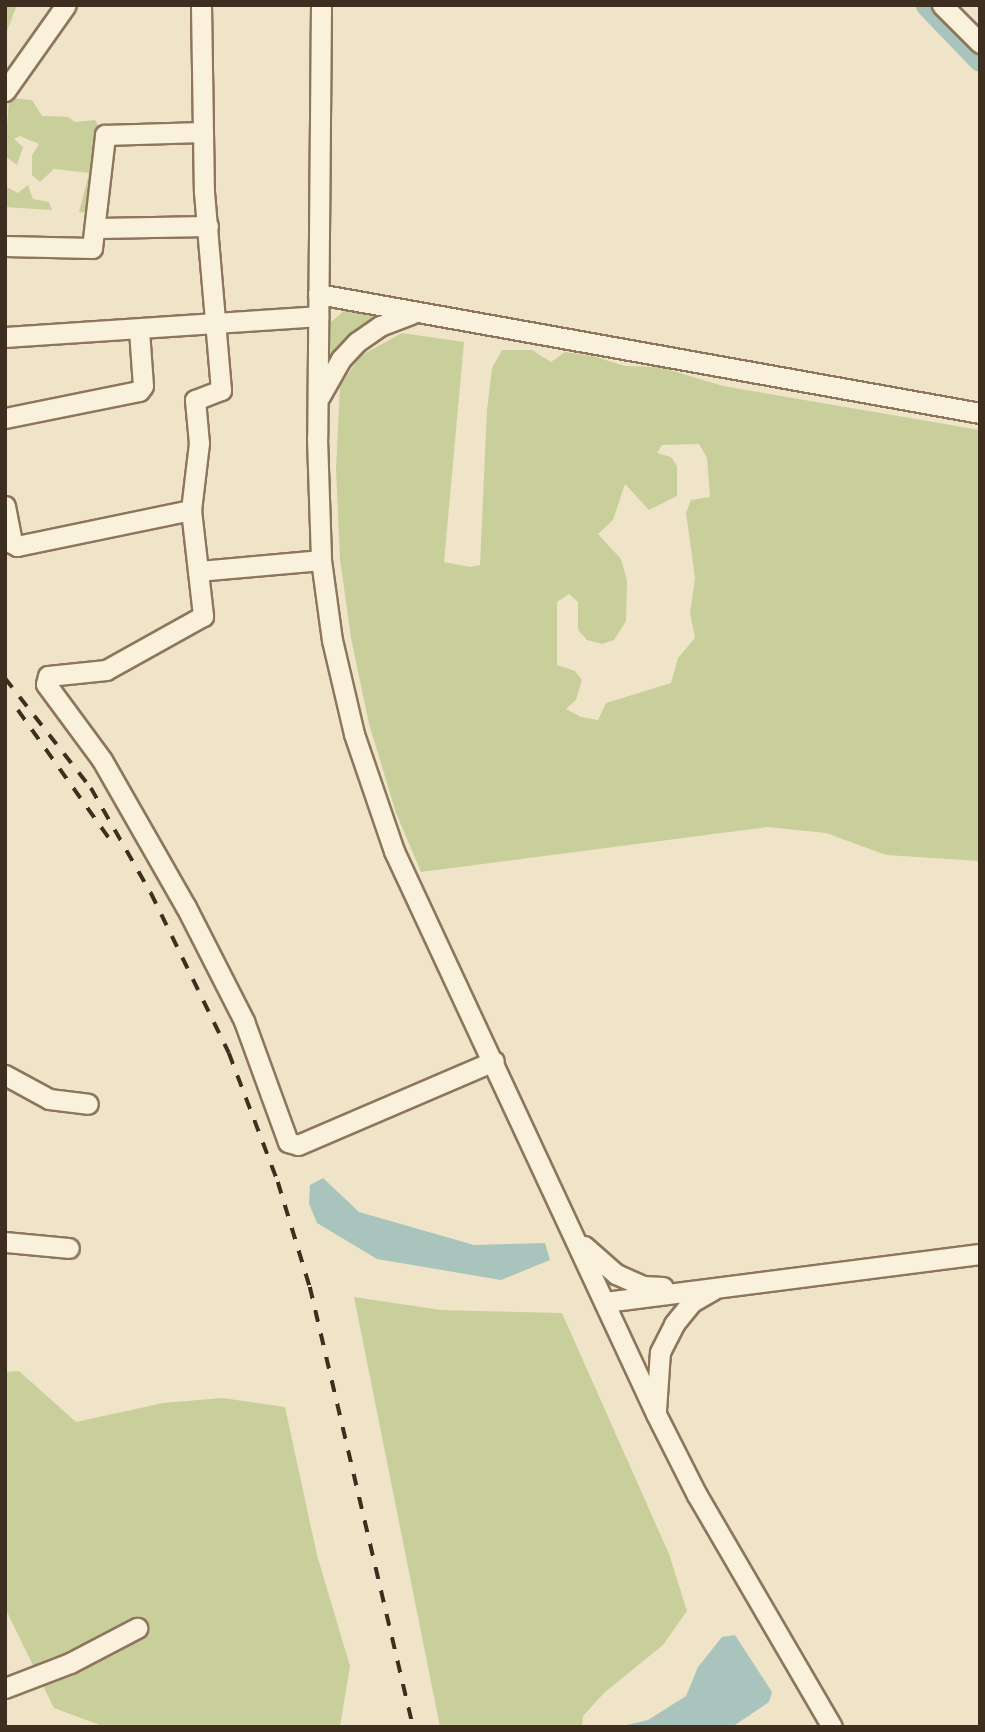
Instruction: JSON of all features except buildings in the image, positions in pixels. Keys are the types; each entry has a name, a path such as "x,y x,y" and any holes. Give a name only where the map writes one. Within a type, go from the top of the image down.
{"street":[{"path":"5,91 66,5"},
{"path":"201,5 201,132 221,390 195,400 199,443 191,510 203,616 106,670 45,679 102,760 186,907 244,1020 288,1142 298,1144 494,1061"},
{"path":"321,5 318,294 321,560 332,640 354,734 390,838 656,1414 697,1495 832,1727"},
{"path":"942,5 980,43"},
{"path":"5,246 92,248 98,228 104,135 201,132"},
{"path":"98,228 208,226"},
{"path":"318,294 412,314 980,413"},
{"path":"319,399 341,359 357,342 380,326 412,314"},
{"path":"5,337 318,316"},
{"path":"5,418 139,391 143,386 139,330"},
{"path":"5,506 12,543 17,546 191,510"},
{"path":"198,571 321,560"},
{"path":"5,1075 49,1099 88,1104"},
{"path":"574,1234 592,1256 616,1274 643,1286 695,1289"},
{"path":"5,1242 69,1248"},
{"path":"605,1302 980,1254"},
{"path":"656,1414 665,1343 692,1302 716,1287"},
{"path":"5,1688 70,1663 137,1629"}],"green space":[{"path":"5,5 17,5 5,36"},
{"path":"9,98 32,100 42,116 68,117 75,122 95,120 100,128 88,213 79,212 89,173 54,169 40,182 32,175 32,155 39,144 20,136 14,139 23,147 17,165 5,156"},
{"path":"28,185 33,199 49,202 52,210 5,207 5,186 18,193"},
{"path":"344,311 384,316 331,366 326,364 327,325"},
{"path":"402,333 464,342 444,562 470,567 480,565 487,410 492,368 502,350 532,350 551,362 565,352 593,356 625,366 660,367 723,386 980,430 980,861 886,855 826,833 767,827 421,872 396,813 369,724 351,638 340,559 336,469 340,386 360,356","holes":["699,444 707,458 710,497 691,500 686,513 695,578 690,613 695,638 678,658 671,683 606,703 598,720 581,717 566,709 576,700 582,680 575,671 557,665 557,602 569,594 578,602 578,630 587,640 602,644 614,640 626,621 627,581 621,559 598,534 613,520 625,484 649,510 677,496 677,466 671,457 657,453 662,445"]},
{"path":"354,1297 441,1310 562,1313 669,1554 687,1611 663,1645 604,1693 583,1716 582,1727 440,1727"},
{"path":"19,1371 76,1422 163,1403 222,1398 285,1407 317,1555 350,1666 340,1727 105,1727 54,1708 5,1608 5,1372"}],"water":[{"path":"323,1178 359,1212 474,1245 545,1243 550,1260 501,1280 377,1259 317,1223 309,1204 310,1185"},
{"path":"735,1635 772,1692 769,1702 732,1727 618,1727 648,1720 686,1696 698,1667 722,1637"}],"waterway":[{"path":"927,5 980,60"}],"railway":[{"path":"5,678 91,788 151,893 229,1053 278,1182 310,1287 413,1727"},
{"path":"18,710 109,838"}]}
